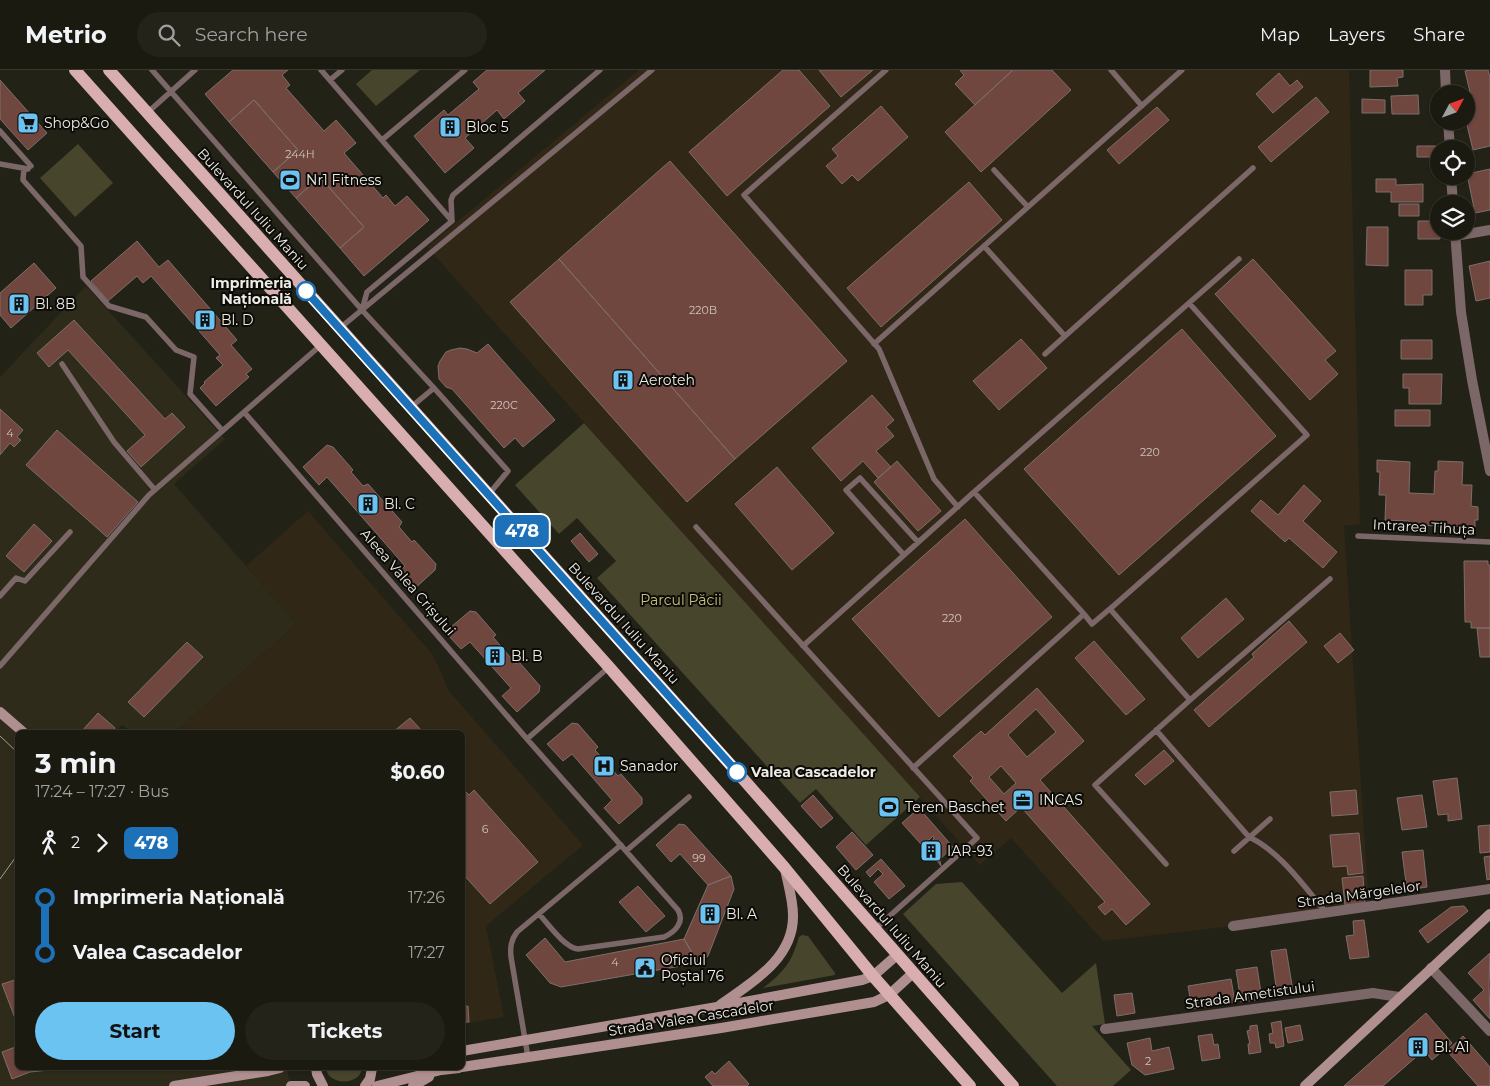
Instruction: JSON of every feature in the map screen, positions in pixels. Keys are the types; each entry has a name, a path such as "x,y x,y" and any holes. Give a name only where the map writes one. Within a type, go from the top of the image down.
{"main road":[{"path":"75,70 609,667 784,867 889,995 970,1086"},
{"name":"Bulevardul Iuliu Maniu","path":"109,70 737,772 1013,1086"},
{"path":"0,712 21,730"},
{"path":"717,1007 765,972 782,952 788,940 793,916 791,896 784,867"},
{"path":"1305,1086 1490,914"},
{"name":"Strada Valea Cascadelor","path":"465,1050 862,980 873,976 897,955"},
{"name":"Strada Valea Cascadelor","path":"465,1066 691,1033 869,1003 881,1000 889,995 913,973"},
{"path":"174,1086 267,1070"},
{"path":"316,1070 323,1086"},
{"path":"365,1086 370,1079 372,1070"},
{"path":"413,1086 441,1070"},
{"name":"Strada Valea Cascadelor","path":"377,1086 441,1070"},
{"path":"291,1086 305,1086"}],"street":[{"path":"1444,70 1445,85"},
{"path":"1475,232 1490,230"},
{"path":"1455,240 1461,312 1490,471"},
{"name":"Strada Mărgelelor","path":"1233,926 1490,889"},
{"path":"1431,968 1490,1031"},
{"name":"Strada Ametistului","path":"1105,1029 1373,992 1399,997"}],"lane":[{"path":"152,70 362,310 508,471 489,494"},
{"path":"146,113 195,70"},
{"path":"320,70 452,220"},
{"path":"330,80 342,70"},
{"path":"382,140 465,70"},
{"path":"452,220 450,200 453,195 600,70"},
{"path":"340,328 652,70"},
{"path":"886,70 744,195 879,349 934,479 958,507"},
{"path":"1111,70 1142,106"},
{"path":"874,344 1182,70"},
{"path":"0,131 28,168"},
{"path":"0,164 28,168"},
{"path":"28,168 23,180 81,246 83,277 109,306 146,317 176,350 194,357 190,394 222,430"},
{"path":"1045,354 1253,168"},
{"path":"994,170 1028,207"},
{"path":"362,310 367,292 452,220"},
{"path":"984,246 1065,336"},
{"path":"803,646 974,492 1239,259"},
{"path":"974,492 1092,624 1112,607 1307,436 1190,303"},
{"path":"0,666 154,490 321,345"},
{"path":"62,364 114,442 154,490"},
{"path":"411,407 434,388"},
{"name":"Aleea Valea Crișului","path":"244,412 678,910 681,915 681,921 671,934 664,937 574,949 565,943 539,914"},
{"path":"904,555 846,490 860,478 918,542"},
{"path":"696,527 977,838 874,929"},
{"path":"0,596 16,578 25,581 70,532"},
{"name":"Intrarea Tihuța","path":"1358,536 1490,542"},
{"path":"1166,864 1094,784 1330,579"},
{"path":"1112,607 1110,609 1190,700"},
{"path":"913,768 1084,614"},
{"path":"527,739 609,667"},
{"path":"1156,730 1249,838 1268,848 1280,859 1327,913"},
{"path":"626,851 689,797"},
{"path":"1234,851 1270,819"},
{"path":"528,1057 510,949 513,937 621,846"}],"shaded area":[{"path":"639,70 1349,70 1360,524 1344,526 1369,907 1233,926 1103,941 1011,838 980,865 427,247"},
{"path":"86,286 225,439 174,484 297,624 177,730 128,730 122,725 117,730 15,730 15,1070 287,1070 290,1086 0,1086 0,377"},
{"path":"308,511 433,655 449,691 583,845 486,926 504,1017 465,1024 465,730 177,730 297,624 246,566"}],"green space":[{"path":"372,70 420,70 376,106 356,84"},
{"path":"78,144 113,183 75,217 40,178"},
{"name":"Parcul Păcii","path":"584,423 920,797 866,845 816,789 800,803 597,578 616,561 577,518 559,534 515,485"},
{"path":"962,882 1062,993 1096,963 1105,1024 1092,1026 1131,1070 1113,1086 1057,1086 903,914 936,884"},
{"path":"802,935 808,936 835,975 763,988 776,978 787,965 799,937"},
{"path":"327,1070 361,1070 356,1078 350,1081 338,1081 328,1074"}],"building":[{"path":"233,70 288,70 282,75 290,85 286,88 324,131 336,120 356,143 344,153 383,198 386,195 395,206 407,196 429,220 364,276 340,248 364,227 320,177 296,198 273,172 298,150 254,100 229,122 205,94"},
{"name":"Bloc 5","path":"487,70 545,70 518,93 525,101 504,119 497,110 465,138 474,148 445,173 414,136 444,110 448,115 479,89 473,82"},
{"path":"783,70 799,70 830,106 727,196 689,152"},
{"path":"819,70 873,70 841,97"},
{"path":"960,70 1013,70 975,105 955,84 964,75"},
{"path":"1013,70 1052,70 1071,90 981,172 945,132"},
{"path":"1370,70 1403,70 1403,77 1397,78 1398,86 1370,87"},
{"path":"1488,70 1490,77 1490,146 1475,150 1475,140 1471,140 1468,130 1475,130 1475,85 1468,85 1465,71"},
{"path":"1279,73 1290,86 1297,80 1303,87 1273,113 1256,94"},
{"path":"0,80 47,133 28,150 0,119"},
{"path":"1418,95 1419,114 1392,114 1391,96"},
{"path":"1316,97 1329,112 1271,162 1258,147"},
{"path":"1362,99 1385,100 1385,113 1362,113"},
{"path":"254,100 298,150 273,172 229,122"},
{"path":"881,106 908,137 858,181 852,175 842,184 826,166 838,156 832,149"},
{"path":"1157,107 1169,120 1119,164 1107,150"},
{"path":"1417,146 1430,146 1430,157 1417,157"},
{"path":"670,161 847,361 735,459 559,259"},
{"path":"1490,169 1490,210 1475,213 1475,195 1471,195 1469,185 1475,185 1475,172"},
{"path":"320,177 364,227 340,248 296,198"},
{"path":"1376,179 1396,179 1396,185 1423,184 1423,202 1391,202 1391,192 1376,192"},
{"path":"969,182 1002,220 881,327 847,288"},
{"path":"1399,204 1419,204 1419,216 1399,216"},
{"path":"1418,221 1430,221 1430,239 1418,239"},
{"path":"1367,227 1388,227 1388,266 1366,265"},
{"name":"Bl. D","path":"137,241 159,267 168,260 237,340 231,345 252,369 246,374 249,377 216,406 200,388 223,365 216,358 220,355 151,276 143,283 137,276 108,301 91,281"},
{"name":"Aeroteh","path":"559,259 735,459 687,502 510,302"},
{"path":"1253,259 1336,351 1325,360 1338,374 1310,400 1215,294"},
{"path":"1490,261 1490,298 1476,301 1469,266"},
{"name":"Bl. 8B","path":"34,263 56,288 11,328 0,315 0,293"},
{"path":"1405,270 1432,270 1432,295 1423,295 1423,305 1405,305"},
{"path":"74,320 165,419 172,413 185,427 141,467 127,451 145,435 68,350 49,367 37,353"},
{"path":"1182,329 1276,436 1119,575 1024,469"},
{"path":"1021,339 1047,368 999,410 973,381"},
{"path":"1401,340 1432,340 1432,359 1401,359"},
{"path":"488,344 555,420 523,447 515,438 504,448 452,389 446,387 439,379 438,366 446,352 460,348 477,353"},
{"path":"1403,374 1442,374 1441,404 1409,404 1409,388 1403,388"},
{"path":"872,395 894,420 886,427 894,436 876,451 891,467 878,478 863,461 841,481 812,448"},
{"path":"0,409 23,430 17,437 21,440 14,447 10,443 0,455"},
{"path":"1395,410 1430,410 1430,426 1395,426"},
{"path":"57,430 138,502 107,537 26,465"},
{"name":"Bl. C","path":"327,445 333,447 353,470 351,472 363,486 368,484 402,522 399,527 436,564 435,570 412,591 397,574 405,566 327,477 319,485 303,467"},
{"path":"1377,460 1410,462 1409,493 1434,494 1435,471 1438,471 1438,461 1463,462 1462,485 1472,485 1471,506 1478,507 1478,520 1475,520 1475,527 1409,525 1409,521 1385,520 1386,495 1379,495 1380,472 1377,472"},
{"path":"897,461 941,511 918,531 874,482"},
{"path":"777,467 834,533 792,570 735,504"},
{"path":"1304,485 1321,501 1303,521 1337,552 1323,568 1289,538 1285,542 1251,511 1261,500 1278,515"},
{"path":"965,519 1052,617 939,717 852,619"},
{"path":"34,524 52,541 24,572 6,556"},
{"path":"580,533 598,554 589,562 571,541"},
{"path":"1464,561 1488,561 1488,565 1490,565 1490,628 1471,628 1471,622 1465,622"},
{"path":"1226,598 1244,619 1198,658 1181,638"},
{"name":"Bl. B","path":"470,611 476,612 496,635 493,637 516,664 519,662 540,686 539,692 517,712 502,696 511,688 470,642 461,649 445,632"},
{"path":"1289,621 1307,642 1209,727 1194,710 1254,657 1252,654"},
{"path":"1477,628 1490,628 1490,657 1480,657"},
{"path":"1340,633 1354,650 1338,663 1324,646"},
{"path":"1094,641 1145,699 1126,715 1075,658"},
{"path":"187,642 203,657 144,717 128,702"},
{"name":"INCAS","path":"1037,688 1084,741 1040,780 1150,904 1126,925 1112,909 1105,915 1098,907 1105,902 1021,807 1006,821 970,781 973,778 953,756 981,731 985,735","holes":["1036,709 1056,732 1027,757 1008,735","1001,766 1016,783 1004,794 989,777"]},
{"path":"98,713 115,728 114,730 83,730"},
{"path":"410,718 421,730 395,730"},
{"path":"572,723 578,724 598,747 595,750 618,776 621,774 642,798 642,804 619,824 604,808 612,800 572,754 563,761 547,744"},
{"path":"1164,750 1174,761 1145,785 1135,775"},
{"path":"1457,778 1462,819 1448,821 1448,814 1438,815 1433,781"},
{"path":"474,790 538,862 490,904 465,876 465,791 469,795"},
{"path":"1356,790 1358,814 1332,816 1330,792"},
{"path":"813,795 833,818 821,828 801,806"},
{"path":"1422,795 1427,827 1402,830 1397,798"},
{"path":"919,808 953,847 937,862 902,823"},
{"path":"679,824 685,825 731,876 708,885 680,854 671,862 656,845"},
{"path":"1490,825 1490,852 1480,853 1478,826"},
{"path":"852,832 873,855 856,870 836,847"},
{"path":"1359,833 1363,873 1348,875 1347,866 1333,867 1330,835"},
{"name":"IAR-93","path":"933,836 934,846 940,841 942,844 939,852 941,866 933,855 924,852 923,849 930,848 928,843 923,841 929,840"},
{"path":"1423,850 1427,887 1407,890 1402,852"},
{"path":"1490,856 1490,879 1487,880 1484,857"},
{"path":"881,859 905,886 889,899 874,882 883,874 878,869 870,877 866,872"},
{"name":"Bl. A","path":"731,876 734,889 708,956 698,963 684,939 708,885"},
{"path":"1363,876 1365,903 1345,905 1342,878"},
{"path":"638,886 665,916 646,932 619,902"},
{"path":"1464,906 1468,911 1428,943 1419,931 1451,907"},
{"path":"1364,920 1369,957 1350,959 1346,936 1354,935 1353,921"},
{"path":"545,938 565,962 684,939 698,963 561,987 550,983 526,955"},
{"path":"1286,949 1293,991 1277,993 1271,951"},
{"path":"1490,953 1490,1019 1473,1000 1484,990 1468,973"},
{"path":"1257,967 1262,999 1241,1002 1236,970"},
{"path":"1231,979 1235,1002 1192,1009 1188,986"},
{"path":"15,980 15,1018 2,984"},
{"path":"1132,993 1135,1013 1117,1016 1114,995"},
{"path":"465,1006 468,1006 469,1022 465,1022"},
{"name":"Bl. A1","path":"1426,1013 1452,1043 1432,1060 1424,1050 1383,1086 1344,1086"},
{"path":"1281,1021 1284,1046 1276,1048 1275,1043 1270,1043 1269,1034 1273,1033 1271,1023"},
{"path":"1257,1025 1261,1052 1249,1054 1248,1044 1250,1044 1247,1031 1250,1030 1250,1026"},
{"path":"1300,1025 1303,1040 1288,1043 1285,1028"},
{"path":"1212,1034 1214,1045 1218,1044 1220,1058 1202,1061 1198,1036"},
{"path":"1463,1036 1490,1067 1490,1086 1478,1086 1447,1051"},
{"path":"1150,1038 1152,1051 1169,1047 1174,1069 1145,1075 1132,1065 1127,1043"},
{"path":"15,1047 15,1070 50,1070 30,1072 12,1079 2,1052"},
{"path":"729,1061 749,1084 747,1086 713,1086 705,1077 712,1071 715,1074"}],"tram line":[{"path":"0,736 15,750"},
{"path":"0,879 15,858"}],"bus line":[{"name":"478","path":"306,291 737,772"}],"place":[{"name":"Shop&Go","path":"28,123"},
{"name":"Bloc 5","path":"450,127"},
{"name":"Nr1 Fitness","path":"290,180"},
{"name":"Imprimeria Națională","path":"306,291"},
{"name":"Bl. 8B","path":"19,304"},
{"name":"Bl. D","path":"205,320"},
{"name":"Aeroteh","path":"623,380"},
{"name":"Bl. C","path":"368,504"},
{"name":"Bl. B","path":"495,656"},
{"name":"Sanador","path":"604,766"},
{"name":"Valea Cascadelor","path":"737,772"},
{"name":"INCAS","path":"1023,800"},
{"name":"Teren Baschet","path":"889,807"},
{"name":"IAR-93","path":"931,851"},
{"name":"Bl. A","path":"710,914"},
{"name":"Oficiul Poștal 76","path":"645,968"},
{"name":"Bl. A1","path":"1418,1047"}]}
